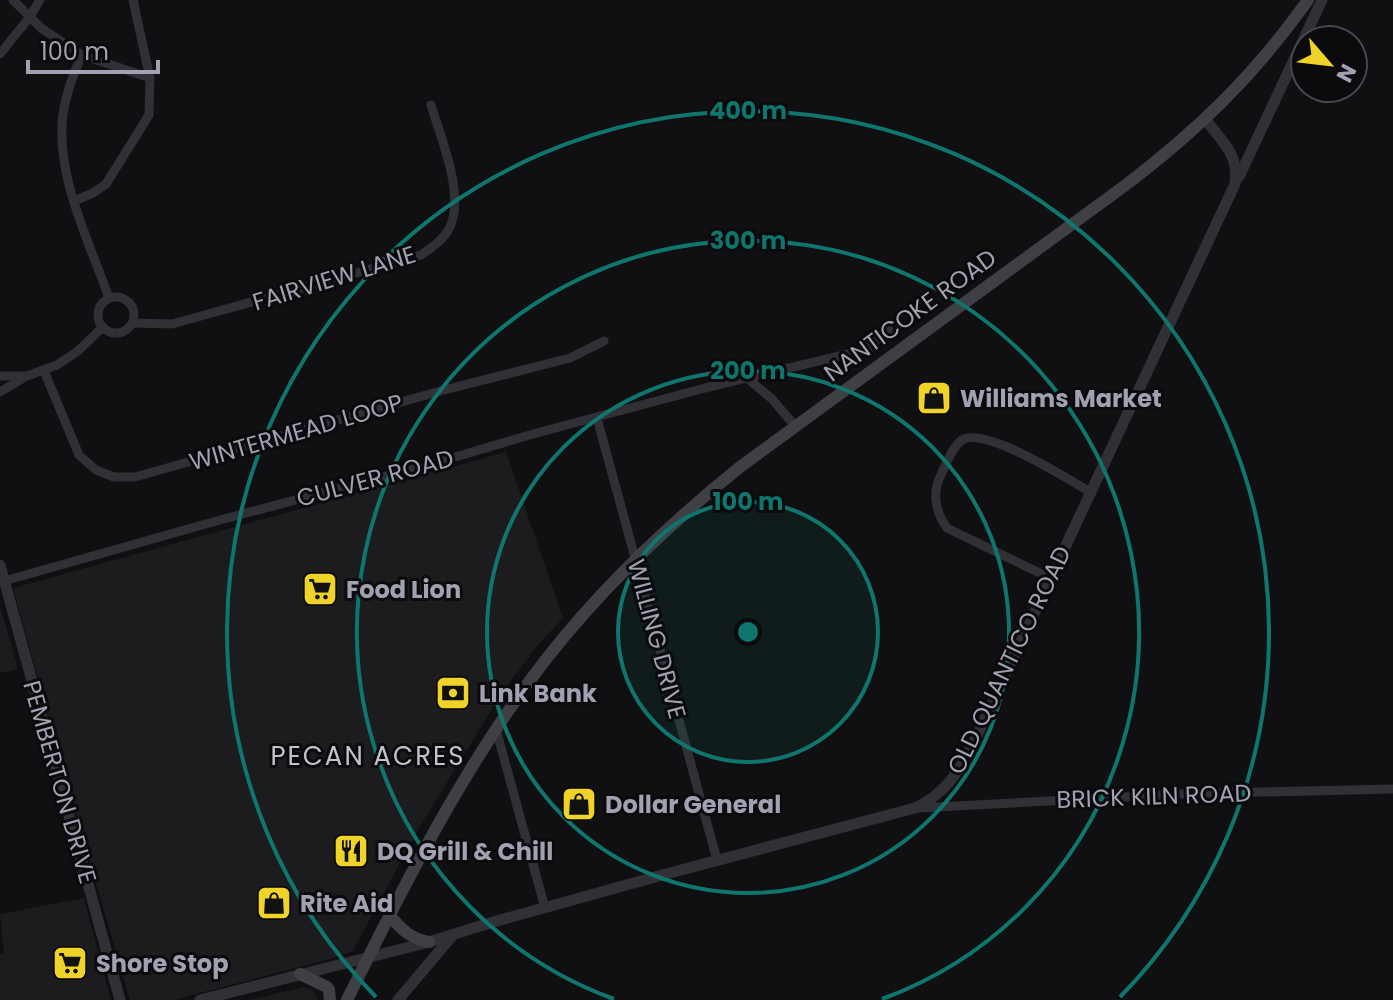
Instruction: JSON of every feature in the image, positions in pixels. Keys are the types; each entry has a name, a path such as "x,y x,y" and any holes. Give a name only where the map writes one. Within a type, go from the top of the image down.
{"main road":[{"name":"NANTICOKE ROAD","path":"347,1000 459,787 496,729 571,629 636,560 707,494 795,426 1123,187 1206,120 1267,54 1308,0"},
{"path":"390,916 409,935 429,942"},
{"path":"300,974 327,987 330,1000"}],"street":[{"path":"13,0 52,37 82,55 150,78"},
{"path":"0,54 40,0"},
{"path":"74,201 106,184 149,115 150,78 133,0"},
{"name":"OLD QUANTICO ROAD","path":"200,1000 429,942 717,860 915,808 942,792 974,742 1322,0"},
{"path":"82,55 63,114 65,171 109,298"},
{"name":"FAIRVIEW LANE","path":"133,323 172,324 421,255 449,230 456,204 431,105"},
{"path":"1206,120 1233,156 1237,166 1235,184"},
{"path":"116,297 129,302 134,310 133,323 118,333 103,327 99,322 99,311 104,301 116,297"},
{"path":"0,392 27,376 57,365 78,351 103,327"},
{"name":"CULVER ROAD","path":"4,581 533,434 844,355 870,347 889,329"},
{"name":"WINTERMEAD LOOP","path":"44,371 79,455 96,470 114,477 135,477 570,358 604,341"},
{"path":"0,376 27,376"},
{"path":"747,378 772,399 795,426"},
{"name":"WILLING DRIVE","path":"597,418 717,860"},
{"path":"1050,578 947,528 939,515 935,492 939,479 961,441 971,437 984,438 1028,456 1090,492"},
{"name":"PEMBERTON DRIVE","path":"0,565 120,1000"},
{"path":"496,729 545,908"},
{"name":"BRICK KILN ROAD","path":"915,808 1179,794 1393,789"},
{"path":"398,1000 452,935"}],"shaded area":[{"path":"506,452 563,618 503,691 416,833 353,951 173,1000 130,1000 13,588"},
{"path":"0,606 18,669 0,673"},
{"path":"84,898 111,1000 0,1000 0,954 4,953 0,914"},
{"path":"304,987 312,989 318,1000 250,1000"}],"place":[{"name":"Williams Market","path":"934,398"},
{"name":"Food Lion","path":"320,589"},
{"name":"Link Bank","path":"453,693"},
{"name":"Dollar General","path":"579,804"},
{"name":"DQ Grill & Chill","path":"351,851"},
{"name":"Rite Aid","path":"274,903"},
{"name":"Shore Stop","path":"70,963"}],"district":[{"name":"PECAN ACRES","path":"368,756"}]}
